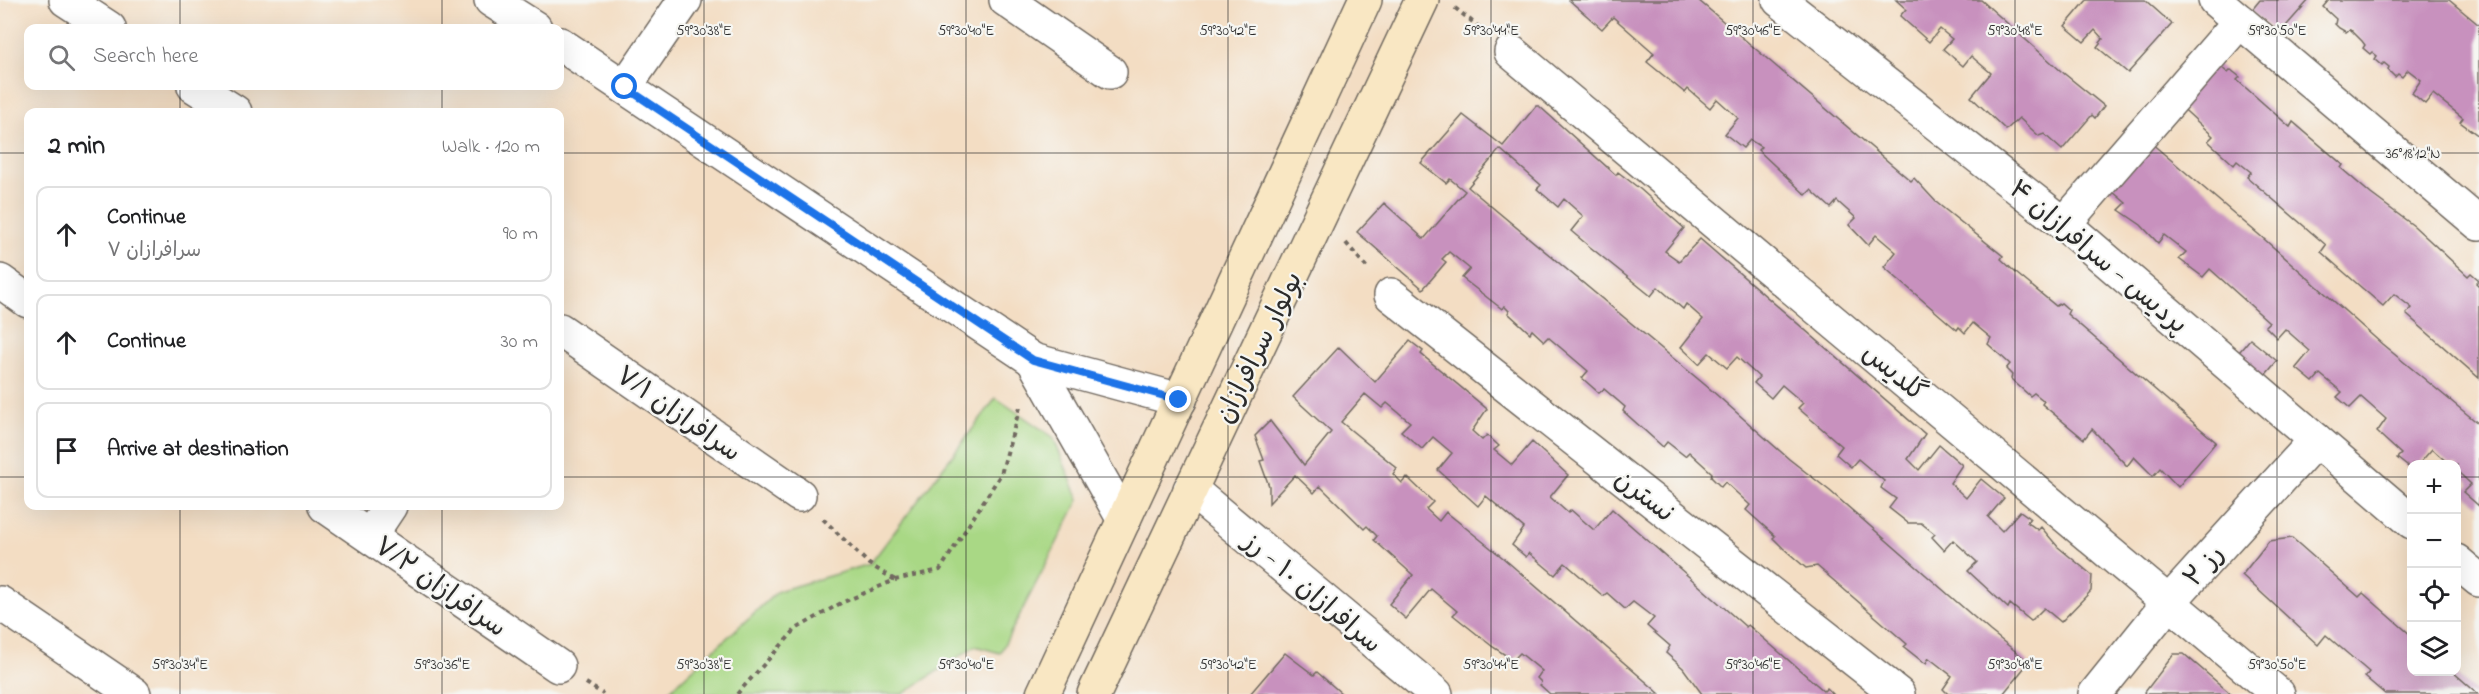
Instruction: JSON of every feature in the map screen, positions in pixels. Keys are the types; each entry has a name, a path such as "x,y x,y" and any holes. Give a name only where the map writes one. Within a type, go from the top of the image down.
{"main road":[{"name":"بولوار سرافرازان","path":"1043,694 1365,0"},
{"name":"بولوار سرافرازان","path":"1094,694 1322,215 1437,3"}],"street":[{"path":"66,0 103,24"},
{"path":"491,0 529,24"},
{"path":"625,87 686,0"},
{"path":"1006,0 1110,72"},
{"name":"پردیس - سرافرازان ۴","path":"1779,0 2064,224 2407,518"},
{"path":"2215,0 2479,224"},
{"path":"2064,224 2240,21"},
{"path":"564,47 1033,360 1179,400"},
{"name":"گلدیس","path":"1511,52 2170,601 2278,694"},
{"path":"200,90 229,108"},
{"path":"0,281 24,298"},
{"name":"نسترن","path":"1391,295 1898,694"},
{"name":"سرافرازان ۷/۱","path":"564,333 799,495"},
{"path":"1033,360 1124,520"},
{"name":"رز ۲","path":"2095,694 2170,601 2316,441"},
{"name":"سرافرازان ۱۰ - رز","path":"1190,489 1436,694"},
{"name":"سرافرازان ۷/۲","path":"331,510 558,666"},
{"path":"370,536 387,510"},
{"path":"2461,564 2479,580"},
{"path":"0,603 134,694"}],"path":[{"path":"1437,3 1511,52"},
{"path":"1322,215 1391,295"},
{"path":"736,694 796,629 841,603 896,580 940,570 1001,474 1033,360"},
{"path":"799,495 870,564 896,580"}],"green space":[{"path":"996,398 1053,437 1079,500 1000,653 975,646 903,694 666,694 778,591 870,564"}],"building":[{"path":"1569,0 1698,0 1911,181 1914,178 1937,203 2003,256 2001,259 2016,273 2056,306 2061,303 2069,310 2067,314 2216,442 2178,487 2160,468 2153,476 2134,457 2127,466 2092,429 2084,439 2042,404 2044,401 2034,393 2030,396 2011,379 2012,375 2006,369 2010,364 1988,344 1991,338 1973,323 1965,333 1959,327 1957,330 1884,267 1896,252 1876,235 1868,245 1849,225 1856,218 1837,201 1831,208 1811,190 1806,195 1758,150 1761,147 1750,140 1743,148 1725,134 1738,118 1717,99 1710,108 1688,89 1685,93 1647,62 1654,53 1613,17 1602,29"},
{"path":"1896,0 1981,0 2104,106 2095,118 2092,115 2062,150 2044,134 2039,136 2019,118 2006,130 1971,97 1991,73 1971,56 1963,66 1943,49 1952,39 1940,29 1929,42 1900,16 1906,9"},
{"path":"2087,0 2145,0 2172,24 2128,73 2097,47 2103,39 2095,30 2084,42 2065,26"},
{"path":"2260,0 2309,0 2278,35 2251,11"},
{"path":"2329,0 2449,0 2479,25 2479,136 2460,122 2463,118 2433,94 2425,104 2412,93 2421,80 2408,70 2402,77 2398,74 2395,77 2388,70 2389,67 2375,59 2377,56 2363,48 2365,45 2350,29 2346,32 2339,28 2335,24 2336,19 2323,7"},
{"path":"2212,59 2228,73 2231,70 2240,77 2237,80 2290,127 2293,122 2343,165 2341,168 2371,194 2414,226 2468,276 2471,273 2479,280 2476,283 2479,286 2479,378 2406,314 2412,308 2394,294 2383,306 2362,288 2321,252 2326,245 2247,177 2251,172 2237,161 2234,165 2208,141 2213,136 2175,101"},
{"path":"1536,106 1539,106 1616,175 1618,172 1640,189 1684,228 1665,251 1679,261 1700,239 1925,434 1908,459 1919,470 1939,445 1962,465 1950,483 1966,498 1981,479 2004,498 1988,517 2002,531 2020,511 2030,518 2027,522 2038,530 2041,527 2058,547 2092,575 2091,591 2061,622 2044,608 2031,621 2010,604 2008,608 1968,571 1977,562 1953,540 1944,550 1932,537 1935,534 1921,523 1908,523 1889,508 1896,499 1881,488 1884,481 1858,459 1851,467 1836,454 1842,446 1798,408 1803,403 1782,385 1771,398 1754,383 1759,377 1737,357 1727,368 1709,353 1699,364 1681,347 1703,319 1686,304 1683,309 1658,287 1651,296 1590,247 1571,231 1583,216 1564,199 1558,207 1537,189 1541,185 1500,149 1468,187 1710,389 1789,459 1830,491 1990,631 2029,662 2003,694 1948,694 1943,689 1952,676 1929,658 1926,663 1923,662 1904,647 1907,644 1817,566 1806,568 1746,510 1750,505 1725,482 1721,487 1711,477 1712,473 1689,452 1685,456 1667,442 1663,447 1623,411 1625,407 1604,389 1599,393 1582,378 1588,371 1548,337 1544,341 1532,330 1530,333 1508,313 1509,311 1504,306 1502,309 1462,278 1470,269 1449,252 1442,259 1446,262 1423,289 1357,232 1384,203 1424,239 1465,191 1450,179 1446,183 1421,163 1463,115 1503,146"},
{"path":"2144,137 2264,239 2382,344 2479,424 2479,506 2463,492 2471,484 2461,475 2461,460 2444,460 2432,449 2422,460 2407,460 2407,466 2397,458 2401,454 2377,432 2386,419 2361,397 2350,408 2337,397 2342,392 2320,374 2313,382 2296,368 2310,351 2285,329 2277,338 2265,326 2269,322 2210,269 2203,277 2179,259 2186,252 2164,235 2158,243 2141,225 2119,210 2126,203 2106,186"},
{"path":"2250,339 2277,361 2261,380 2235,357"},
{"path":"1410,341 1423,351 1421,354 1487,409 1472,431 1482,440 1487,435 1499,446 1494,450 1512,465 1532,442 1568,475 1550,497 1568,513 1571,510 1594,530 1612,509 1746,627 1748,625 1824,691 1827,688 1833,694 1702,694 1683,668 1666,653 1670,646 1647,626 1654,618 1633,602 1625,609 1607,593 1603,596 1565,563 1555,575 1529,553 1526,557 1512,545 1524,528 1486,496 1478,506 1438,470 1452,453 1433,437 1422,449 1401,431 1410,422 1387,403 1382,408 1365,394 1341,422 1397,468 1393,474 1402,483 1407,477 1433,502 1426,509 1439,521 1446,512 1502,557 1660,694 1550,694 1540,685 1541,682 1537,678 1542,671 1520,653 1513,660 1493,647 1453,615 1457,611 1431,589 1406,619 1389,604 1413,575 1374,540 1377,536 1367,526 1364,529 1320,486 1314,493 1295,475 1269,503 1269,486 1260,461 1264,460 1255,436 1270,421 1304,465 1331,432 1293,397 1339,347 1375,382"},
{"path":"2292,538 2359,597 2363,593 2407,632 2407,676 2458,676 2478,694 2385,694 2365,677 2369,672 2326,635 2318,645 2242,575 2269,541"},
{"path":"1285,653 1314,675 1317,672 1342,694 1250,694"},
{"path":"2174,654 2184,654 2231,694 2146,694 2145,692"}],"route":[{"path":"625,87 1033,360 1179,400"}]}
